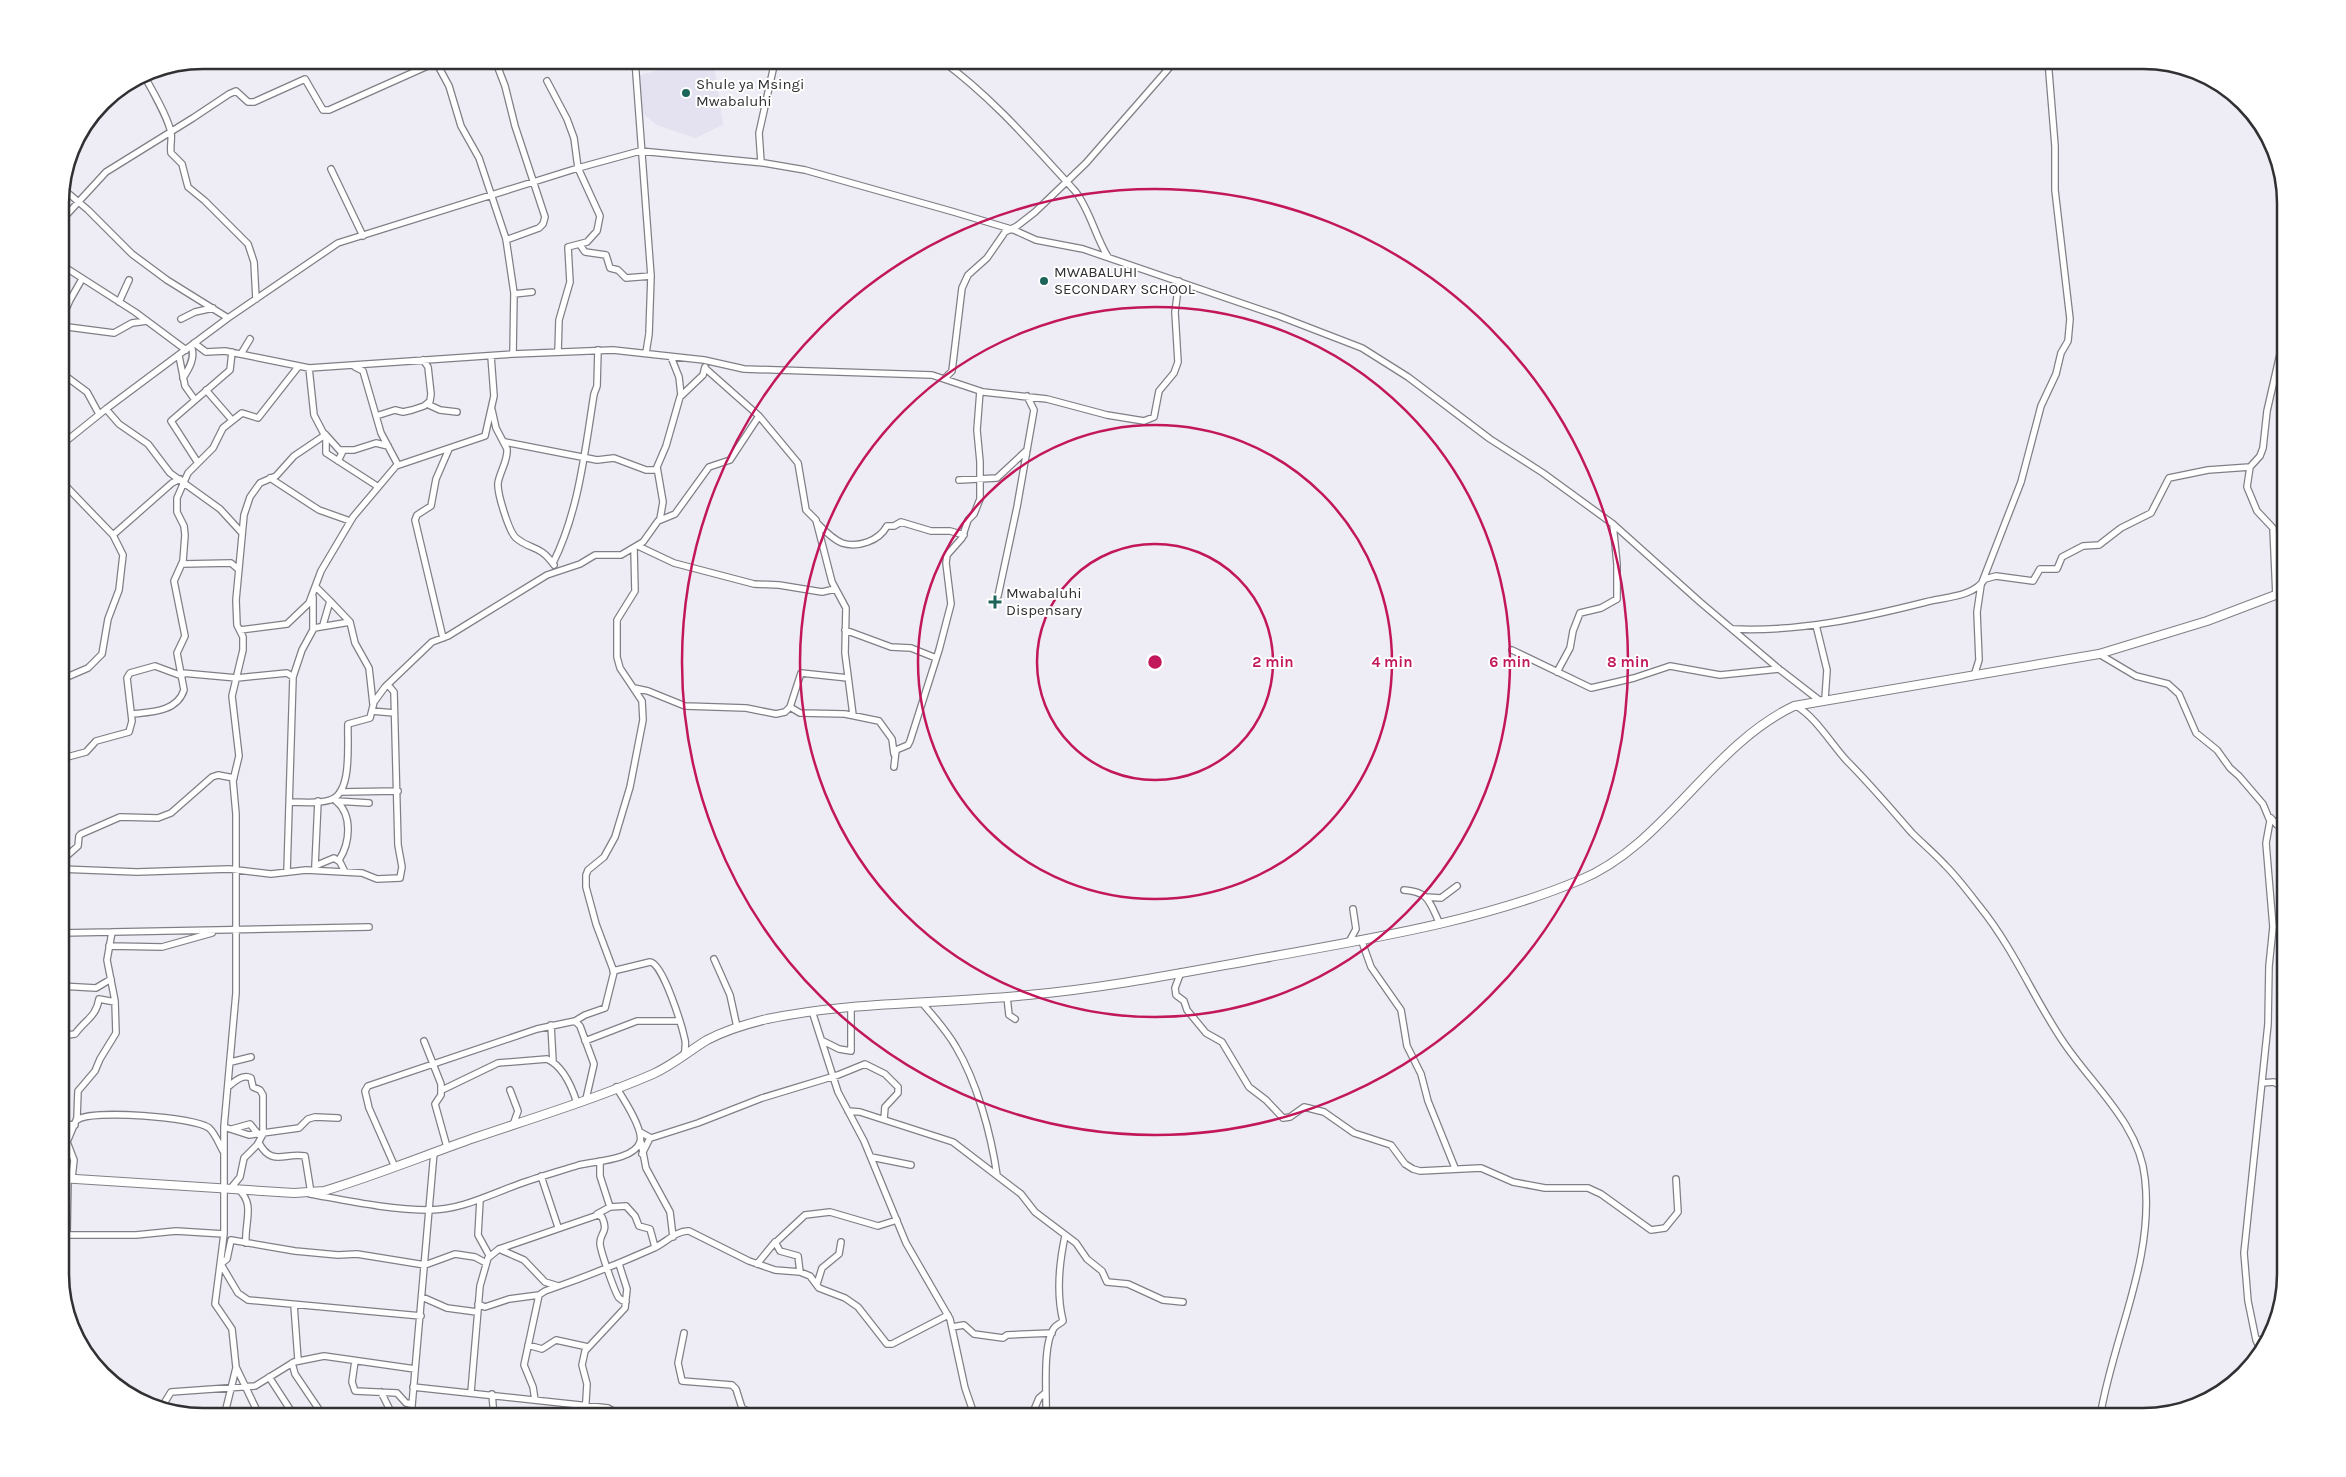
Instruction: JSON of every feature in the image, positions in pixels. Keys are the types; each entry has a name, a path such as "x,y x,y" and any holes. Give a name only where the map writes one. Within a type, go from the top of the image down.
{"street":[{"path":"69,213 99,177 236,91 248,102 254,102 305,79 323,110 329,110 421,69"},
{"path":"442,69 461,126 479,158 506,240 514,294 513,354"},
{"path":"499,69 506,86 519,142 535,182 545,217 543,224 506,240"},
{"path":"635,69 651,276 649,334 646,353"},
{"path":"761,162 760,128 773,69"},
{"path":"953,69 1008,118 1068,182 1081,199 1096,237 1108,257"},
{"path":"945,378 952,371 964,281 987,258 1003,233 1035,212 1068,182 1112,136 1168,69"},
{"path":"1974,676 1979,660 1977,612 1981,585 2021,482 2041,406 2056,374 2061,353 2069,339 2070,319 2055,190 2049,69"},
{"path":"148,81 171,132 171,153 182,164 188,187 206,201 248,244 254,262 256,299"},
{"path":"547,81 574,138 578,168 600,216 597,233 588,242 580,246 568,247 570,282 559,320 558,352"},
{"path":"69,438 98,414 228,318 330,247 578,168 640,151 761,162 805,170 1010,229 1036,240 1074,246 1350,342 1373,354 1613,524 1779,670 1822,700"},
{"path":"331,169 363,236"},
{"path":"69,194 132,254 167,280 228,318"},
{"path":"580,246 585,252 606,255 610,268 618,270 626,278 651,276"},
{"path":"69,270 147,321 190,346 206,352 232,352 298,367 354,366 434,359 598,350 646,353 704,360 744,369 861,374 914,373 945,378 980,391 1027,396 1083,407 1107,415 1144,421 1151,419 1155,412 1159,391 1174,373 1178,362 1175,312 1179,282"},
{"path":"69,302 82,279"},
{"path":"119,302 129,280"},
{"path":"514,294 532,292"},
{"path":"181,319 195,312 213,308"},
{"path":"69,326 114,333 132,323 147,321"},
{"path":"241,354 250,339"},
{"path":"183,378 190,367 193,352 190,346"},
{"path":"553,563 566,530 585,456 594,394 597,386 598,350"},
{"path":"198,463 171,422 230,370 232,352"},
{"path":"179,356 185,386 195,400"},
{"path":"287,872 293,676 302,650 312,631 315,618 313,597 321,571 350,521 377,486 398,465 484,438 494,396 491,356"},
{"path":"329,800 340,792 344,783 347,762 348,724 368,719 375,700 430,644 547,575 580,564 595,555 621,555 636,547 647,538 660,519 663,502 657,470 681,395 679,376 671,357"},
{"path":"428,367 434,359"},
{"path":"424,360 428,367 431,394 427,404"},
{"path":"704,360 706,369 759,416 797,460 806,508 817,523 834,539 846,544 874,540 882,534 887,526 894,526 901,522 931,531 950,531 964,534"},
{"path":"363,372 367,365"},
{"path":"354,366 363,372 376,416 398,465"},
{"path":"113,535 182,480 213,448 223,428 232,420 244,413 256,419 258,418 298,367"},
{"path":"309,1193 350,1183 586,1100 655,1073 707,1041 737,1027 812,1011 851,1007 923,1004 1070,991 1349,942 1514,904 1581,880 1609,866 1637,844 1748,735 1774,715 1794,706 2099,654 2164,635 2276,596 2273,529 2257,511 2250,499 2247,488 2250,467 2260,456 2264,448 2267,411 2277,367"},
{"path":"309,368 314,415 324,434 340,450 342,455 338,461"},
{"path":"681,395 703,375 706,369"},
{"path":"69,379 87,392 98,414"},
{"path":"206,390 232,420"},
{"path":"894,754 897,749 909,744 951,604 946,560 949,551 958,544 964,534 968,520 975,512 980,499 981,480 977,430 980,391"},
{"path":"998,596 1034,410 1027,396"},
{"path":"376,416 395,410 406,411 427,404 440,410 456,412"},
{"path":"106,408 120,424 148,444 170,473 220,509 242,533"},
{"path":"492,410 496,428 508,453 499,481 498,491 512,533 517,539 543,551 558,571"},
{"path":"660,519 675,514 709,467 730,460 759,416"},
{"path":"324,434 326,453 377,486"},
{"path":"256,1408 236,1368 232,1330 216,1305 231,1188 224,1153 224,1127 236,993 237,870 234,778 239,761 232,696 243,637 236,617 238,569 244,515 250,497 260,483 276,476 294,456 324,434"},
{"path":"504,442 538,450 585,456 596,460 616,459 646,470 657,470"},
{"path":"340,450 354,450 376,443 388,446"},
{"path":"443,638 415,520 417,515 431,506 436,479 449,449"},
{"path":"960,480 981,480 1000,476 1027,450"},
{"path":"1733,629 1765,630 1816,625 1874,616 1963,594 1981,585 1985,579 1996,576 2033,581 2040,569 2057,568 2062,557 2083,546 2099,545 2121,528 2151,513 2166,480 2171,477 2208,470 2250,467"},
{"path":"270,478 319,510 350,521"},
{"path":"132,714 163,710 178,700 184,690 177,653 185,636 174,581 182,564 185,548 185,529 177,514 176,507 182,480"},
{"path":"69,489 113,535 122,550 123,561 119,590 108,619 103,651 88,668 69,676"},
{"path":"817,523 834,589 845,604 848,678 853,715"},
{"path":"1558,672 1570,648 1573,631 1580,613 1601,608 1617,600 1617,564 1613,524"},
{"path":"636,547 674,563 754,584 779,585 822,592 834,589"},
{"path":"396,1167 369,1108 366,1088 551,1025 575,1021 585,1015 605,1008 613,971 596,924 586,887 586,875 588,870 604,857 610,848 630,787 643,720 642,701 618,663 616,624 620,612 635,591 636,547"},
{"path":"182,564 231,563 238,569"},
{"path":"316,587 350,622 355,643 370,668 372,709"},
{"path":"240,630 287,624 313,597"},
{"path":"323,625 330,601"},
{"path":"312,631 317,626 350,622"},
{"path":"1816,625 1827,670 1822,700"},
{"path":"845,630 892,647 911,648 936,658"},
{"path":"1512,650 1591,688 1670,666 1720,675 1779,670"},
{"path":"2099,654 2136,676 2163,682 2173,688 2180,697 2196,733 2218,750 2263,804 2268,814 2277,824"},
{"path":"69,757 86,752 96,740 127,734 131,729 132,714 127,681 130,673 156,666 182,675 235,678 287,673 293,676"},
{"path":"634,688 648,691 685,706 750,709 776,714 785,712 790,707 801,673 848,678"},
{"path":"69,869 137,872 237,870 265,874 306,870 364,873 377,879 400,878 402,871 399,851 394,691 388,685"},
{"path":"1794,706 1808,714 1885,803 1946,865 1980,908 2019,965 2063,1042 2124,1122 2134,1143 2141,1159 2146,1180 2145,1239 2102,1408"},
{"path":"790,707 800,713 853,715 880,722 892,739 894,767"},
{"path":"372,709 394,713"},
{"path":"69,854 78,846 81,834 120,817 164,816 172,813 212,777 218,775 234,778"},
{"path":"340,792 398,791"},
{"path":"290,802 329,800 369,803"},
{"path":"315,866 318,801"},
{"path":"336,801 344,808 348,824 346,845 338,860"},
{"path":"2258,1344 2248,1301 2244,1252 2257,1144 2258,1107 2268,1024 2269,966 2273,927 2266,843 2271,826 2268,814"},
{"path":"306,870 331,858 338,860 345,872"},
{"path":"1404,890 1418,891 1426,896 1441,898 1457,886"},
{"path":"1426,896 1439,922"},
{"path":"1349,942 1356,929 1353,909"},
{"path":"69,933 216,932 282,928 369,928"},
{"path":"69,1138 76,1123 78,1091 96,1071 101,1057 114,1038 115,1002 108,960 112,932"},
{"path":"110,946 162,947 216,932"},
{"path":"1361,939 1371,967 1401,1010 1407,1046 1421,1074 1428,1101 1454,1168"},
{"path":"714,959 730,995 737,1027"},
{"path":"613,971 654,962 665,982 679,1021 685,1040 684,1056"},
{"path":"1181,972 1175,988 1176,995 1184,1002 1186,1010 1206,1033 1222,1042 1249,1088 1266,1100 1280,1116 1290,1117 1304,1107 1324,1112 1350,1131 1391,1146 1405,1164 1420,1171 1454,1168 1486,1169 1509,1181 1545,1188 1588,1188 1601,1194 1653,1230 1667,1226 1678,1212 1676,1179"},
{"path":"69,986 96,988 111,979"},
{"path":"1008,997 1009,1015 1015,1019"},
{"path":"69,1035 75,1034 84,1022 96,1013 99,1000 115,1002"},
{"path":"923,1004 950,1036 968,1070 990,1132 997,1175"},
{"path":"823,1041 839,1049 851,1051 851,1007"},
{"path":"812,1011 823,1041 832,1077 871,1157 914,1257 948,1315 965,1388 973,1408"},
{"path":"575,1021 580,1026 594,1064 586,1100"},
{"path":"585,1041 637,1021 679,1021"},
{"path":"551,1025 553,1062"},
{"path":"424,1041 442,1090"},
{"path":"231,1062 251,1057"},
{"path":"447,1148 435,1104 442,1090 498,1063 544,1059 553,1062 570,1084 577,1102"},
{"path":"642,1154 650,1138 762,1098 832,1077 865,1064 875,1067 894,1081 898,1093 885,1106 884,1119"},
{"path":"229,1086 239,1078 248,1077 251,1078 253,1087 262,1092 259,1143 244,1158 240,1177 231,1188"},
{"path":"2262,1083 2274,1082 2277,1084"},
{"path":"616,1087 640,1132 642,1154 654,1184 661,1193 670,1212 673,1237"},
{"path":"510,1090 518,1111 513,1125"},
{"path":"848,1111 857,1111 947,1139 1022,1194 1035,1212 1076,1243 1087,1259 1102,1271 1106,1282 1132,1285 1163,1300 1183,1302"},
{"path":"69,1123 76,1123 84,1116 109,1113 194,1122 211,1130 224,1153"},
{"path":"224,1127 244,1135 261,1134 299,1128 311,1118 338,1118"},
{"path":"232,1129 250,1124 261,1134"},
{"path":"640,1132 650,1138"},
{"path":"69,1178 309,1193 346,1201 429,1210 480,1200 541,1176 628,1154 639,1144 640,1140"},
{"path":"259,1143 265,1153 272,1157 305,1156 309,1193"},
{"path":"69,1147 74,1160 69,1173"},
{"path":"412,1406 434,1152"},
{"path":"871,1157 911,1165"},
{"path":"600,1161 599,1174 610,1207"},
{"path":"541,1176 558,1227"},
{"path":"231,1188 246,1197 248,1203 246,1243"},
{"path":"480,1200 478,1235 489,1255"},
{"path":"472,1392 480,1286 489,1255 499,1248 596,1214 610,1207 626,1206 635,1216 639,1226 650,1229 655,1247"},
{"path":"757,1264 772,1244 776,1243 806,1215 830,1212 878,1226 897,1220"},
{"path":"596,1214 604,1220 605,1229 600,1243 603,1261 609,1268 618,1295 626,1302"},
{"path":"69,1236 176,1231 224,1234"},
{"path":"478,1304 485,1307 509,1299 539,1295 558,1286 619,1264 681,1232 689,1231 757,1264 775,1270 800,1272 812,1278 820,1289 845,1298 858,1307 887,1344 892,1344 948,1315"},
{"path":"1046,1408 1048,1356 1052,1333 1054,1328 1063,1321 1059,1307 1059,1292 1060,1268 1066,1236"},
{"path":"222,1264 226,1259 230,1241 308,1253 357,1254 425,1264 455,1254 475,1257 486,1263"},
{"path":"816,1284 822,1268 839,1254 841,1242"},
{"path":"776,1243 780,1251 798,1256 800,1272"},
{"path":"499,1248 528,1262 542,1280 558,1286"},
{"path":"222,1264 238,1293 244,1299 420,1316"},
{"path":"585,1406 587,1384 582,1365 588,1347 614,1318 624,1311 627,1289 619,1264"},
{"path":"535,1400 533,1388 524,1368 539,1295"},
{"path":"422,1297 447,1308 477,1312"},
{"path":"294,1305 295,1374 318,1408"},
{"path":"952,1326 964,1325 974,1334 1003,1338 1006,1335 1052,1333"},
{"path":"684,1333 678,1363 682,1381 732,1385 736,1389 742,1408"},
{"path":"528,1345 542,1349 556,1340 588,1347"},
{"path":"165,1403 171,1392 255,1386 295,1362 324,1356 415,1369"},
{"path":"354,1361 354,1389 397,1393 412,1406"},
{"path":"226,1408 236,1368"},
{"path":"270,1377 290,1408"},
{"path":"413,1387 492,1394 600,1408"},
{"path":"382,1392 389,1408"},
{"path":"1035,1408 1039,1398 1045,1393"},
{"path":"492,1394 493,1408"},
{"path":"408,1408 412,1406"}],"shaded area":[{"path":"662,69 714,69 723,125 695,138 657,125 637,109 638,76"}],"place":[{"name":"Shule ya Msingi Mwabaluhi","path":"686,93"},
{"name":"MWABALUHI SECONDARY SCHOOL","path":"1044,281"},
{"name":"Mwabaluhi Dispensary","path":"995,602"}]}
